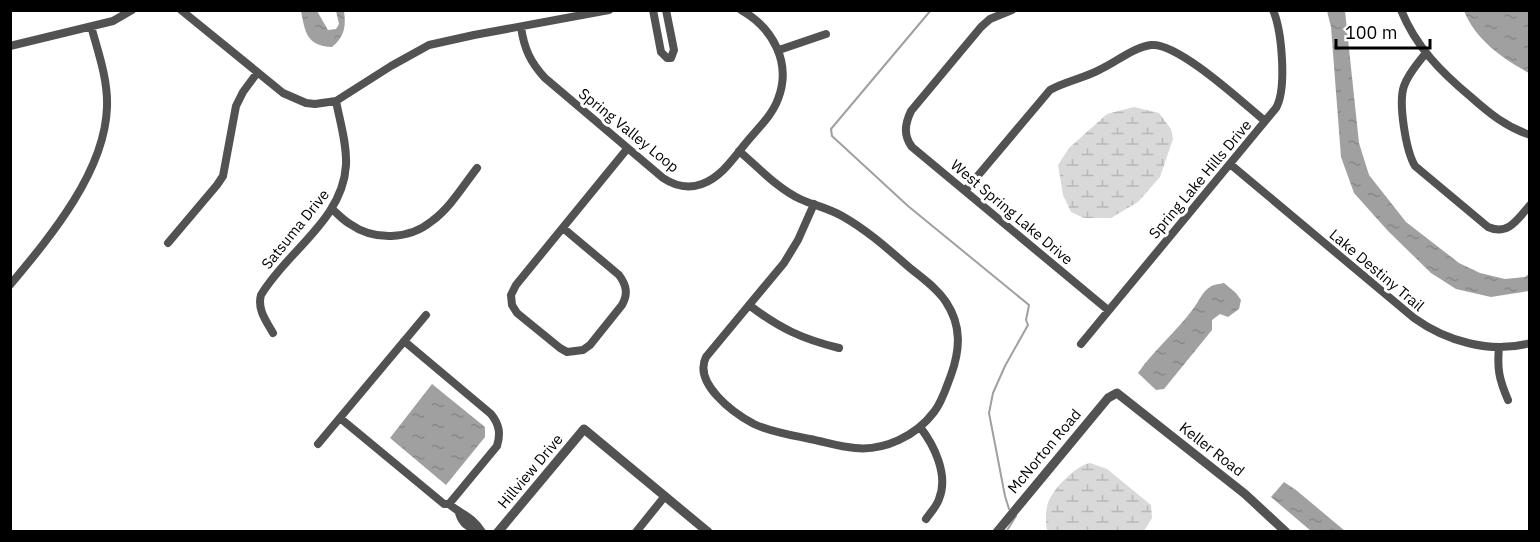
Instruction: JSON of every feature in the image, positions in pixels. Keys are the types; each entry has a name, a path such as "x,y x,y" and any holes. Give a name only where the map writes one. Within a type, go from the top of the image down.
{"street":[{"path":"10,46 112,21 132,10"},
{"path":"181,10 257,74 294,99 315,104 336,101 429,45 609,10"},
{"path":"653,10 661,52 667,58 671,58 674,50 666,10"},
{"path":"741,10 759,23 779,50 826,34"},
{"name":"West Spring Lake Drive","path":"1012,10 990,19 981,27 911,111 906,122 907,140 912,147 1108,310"},
{"name":"Spring Lake Hills Drive","path":"1081,344 1281,99 1283,88 1279,29 1273,10"},
{"path":"1401,10 1425,54 1445,75 1494,117 1515,130 1530,135"},
{"path":"10,285 50,238 96,159 102,142 106,124 106,92 91,26"},
{"name":"Spring Valley Loop","path":"521,27 527,54 545,78 670,183 688,186 700,185 712,180 769,114 778,100 783,64 779,50"},
{"path":"965,191 1050,90 1099,71 1150,45 1163,45 1174,50 1209,75 1265,121"},
{"path":"1425,54 1409,75 1402,98 1406,145 1414,166 1488,227 1496,230 1504,230 1513,225 1530,205"},
{"path":"168,243 223,176 236,106 243,92 257,74"},
{"name":"Satsuma Drive","path":"273,333 260,309 261,295 332,209 340,194 346,155 336,101"},
{"path":"563,228 620,275 627,291 622,305 590,345 575,352 560,348 517,313 512,305 511,295 516,285 627,149"},
{"path":"739,151 790,193 839,214 864,230 934,289 945,300 952,313 959,343 957,358 944,396 934,412 920,427 902,439 883,446 855,448 769,430 743,417 711,390 702,372 706,357 784,263 798,240 814,204"},
{"name":"Lake Destiny Trail","path":"1230,164 1432,331 1475,345 1499,347 1530,343"},
{"path":"332,209 349,224 370,234 384,236 407,233 433,221 477,168"},
{"path":"749,305 773,324 792,334 839,348"},
{"path":"318,444 426,315"},
{"path":"404,341 498,422 500,437 497,446 449,504"},
{"path":"1499,347 1497,368 1500,383 1508,400"},
{"name":"McNorton Road","path":"997,531 1108,398 1117,393"},
{"name":"Keller Road","path":"1117,393 1245,494 1286,531"},
{"path":"340,418 444,504 449,504 459,513 466,514 470,522 477,523 481,531"},
{"path":"920,427 931,441 941,469 940,498 926,519"},
{"name":"Hillview Drive","path":"498,531 584,429 665,496"},
{"path":"636,531 665,496 708,531"}],"green space":[{"path":"1134,107 1159,113 1171,129 1173,139 1160,177 1138,202 1111,218 1084,218 1071,212 1063,195 1058,165 1069,148 1107,114"},
{"path":"1090,463 1107,469 1151,505 1152,518 1144,531 1047,531 1046,510 1053,494 1071,474"}],"water":[{"path":"301,11 317,11 328,30 336,29 339,24 336,11 344,11 345,26 340,39 332,47 317,44 308,36"},
{"path":"1327,11 1345,11 1359,143 1369,175 1406,222 1459,263 1480,273 1505,279 1525,277 1529,274 1529,291 1491,297 1456,289 1431,273 1388,231 1354,193 1341,157 1331,27"},
{"path":"1464,11 1529,11 1529,73 1491,47 1475,31"},
{"path":"1224,283 1241,300 1239,309 1228,317 1220,314 1212,320 1212,330 1164,389 1156,390 1138,373 1193,309 1205,291 1212,286"},
{"path":"432,384 485,427 485,437 446,485 390,438"},
{"path":"1284,482 1345,531 1311,531 1271,497"}],"waterway":[{"path":"931,10 831,129 832,136 908,206 1029,305 1026,320 1028,325 993,393 989,413 1009,509"},
{"path":"1006,532 1016,516"}]}
